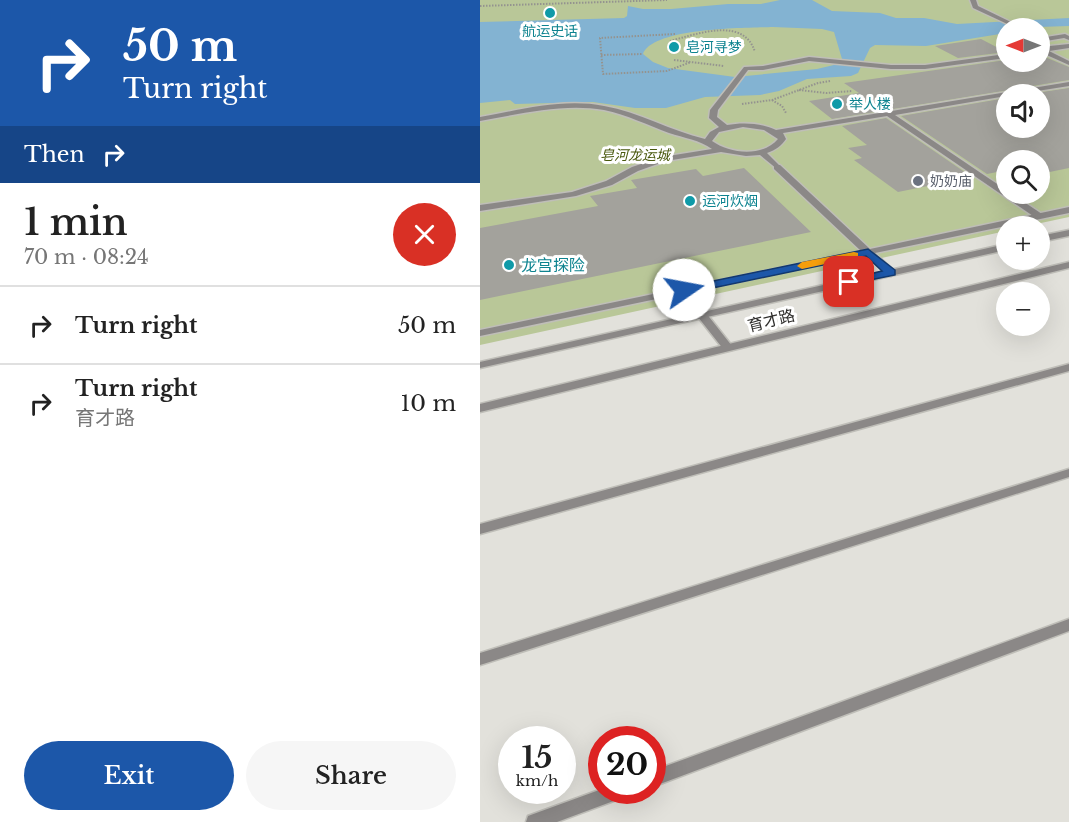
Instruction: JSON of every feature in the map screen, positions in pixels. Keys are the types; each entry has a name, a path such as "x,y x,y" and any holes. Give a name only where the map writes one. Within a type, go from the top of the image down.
{"street":[{"path":"973,0 975,7 999,18"},
{"path":"1050,38 1065,36 1069,38"},
{"path":"1050,49 1069,46"},
{"path":"1050,54 1069,63"},
{"path":"726,128 713,118 717,104 746,68 763,68 809,59 891,67 925,67 996,57"},
{"path":"708,142 713,133 726,128 755,126 777,132 1069,84"},
{"path":"480,119 572,106 592,106 637,117 687,138 708,142 720,150"},
{"path":"889,114 1039,216 1069,210"},
{"path":"480,208 573,194 609,183 635,169 665,159 720,150 742,153 762,152 780,144 782,139 777,132"},
{"path":"762,152 891,273"},
{"path":"480,333 996,225"},
{"path":"1050,237 1069,233"},
{"name":"育才路","path":"480,365 996,249"},
{"name":"育才路","path":"480,408 1069,265"},
{"path":"702,315 728,348"},
{"path":"480,529 1069,367"},
{"path":"480,659 1069,473"},
{"path":"666,774 1069,625"},
{"path":"535,822 588,802"}],"path":[{"path":"492,0 495,5"},
{"path":"480,6 667,0"},
{"path":"670,41 723,30 741,32 750,40 755,50 752,62 746,68 674,60"},
{"path":"675,34 600,38 603,74 666,71 691,62"},
{"path":"601,55 643,54"},
{"path":"717,104 772,100 818,83 838,81"},
{"path":"798,90 826,93 852,91"}],"green space":[{"name":"皂河龙运城","path":"480,0 1069,0 1069,217 1050,221 1050,216 996,216 996,233 480,345"}],"water":[{"path":"812,0 832,11 880,13 896,18 924,18 957,24 996,22 996,35 926,46 875,45 870,48 858,73 851,76 807,79 779,91 760,95 705,97 666,108 635,108 593,102 515,104 510,100 480,103 480,22 624,18 627,16 628,6 643,9 671,9","holes":["773,27 822,29 834,32 842,59 838,64 817,69 735,77 668,68 653,62 643,54 650,45 664,39 702,31"]},
{"path":"1069,18 1069,26 1050,27 1050,19"}],"building":[{"path":"981,39 996,47 996,53 958,58 935,46"},
{"path":"1050,59 1069,67 1069,80 1045,84 996,84 996,92 832,119 809,101 859,93 844,83 996,61 996,72 1050,72"},
{"path":"1069,88 1069,168 1050,172 1050,150 996,150 996,172 987,174 901,116 996,100 996,138 1050,138 1050,91"},
{"path":"886,118 972,177 898,192 854,160 862,158 848,148 867,145 842,126"},
{"path":"744,168 811,232 480,300 480,228 598,206 590,196 637,188 631,180 696,169 703,176"}],"slow traffic":[{"path":"802,266 854,255"}],"place":[{"name":"航运史话","path":"550,13"},
{"name":"皂河寻梦","path":"674,47"},
{"name":"举人楼","path":"837,104"},
{"name":"奶奶庙","path":"918,181"},
{"name":"运河炊烟","path":"690,201"},
{"name":"龙宫探险","path":"509,265"}],"route":[{"path":"684,290 868,252 891,273 849,282"}]}
